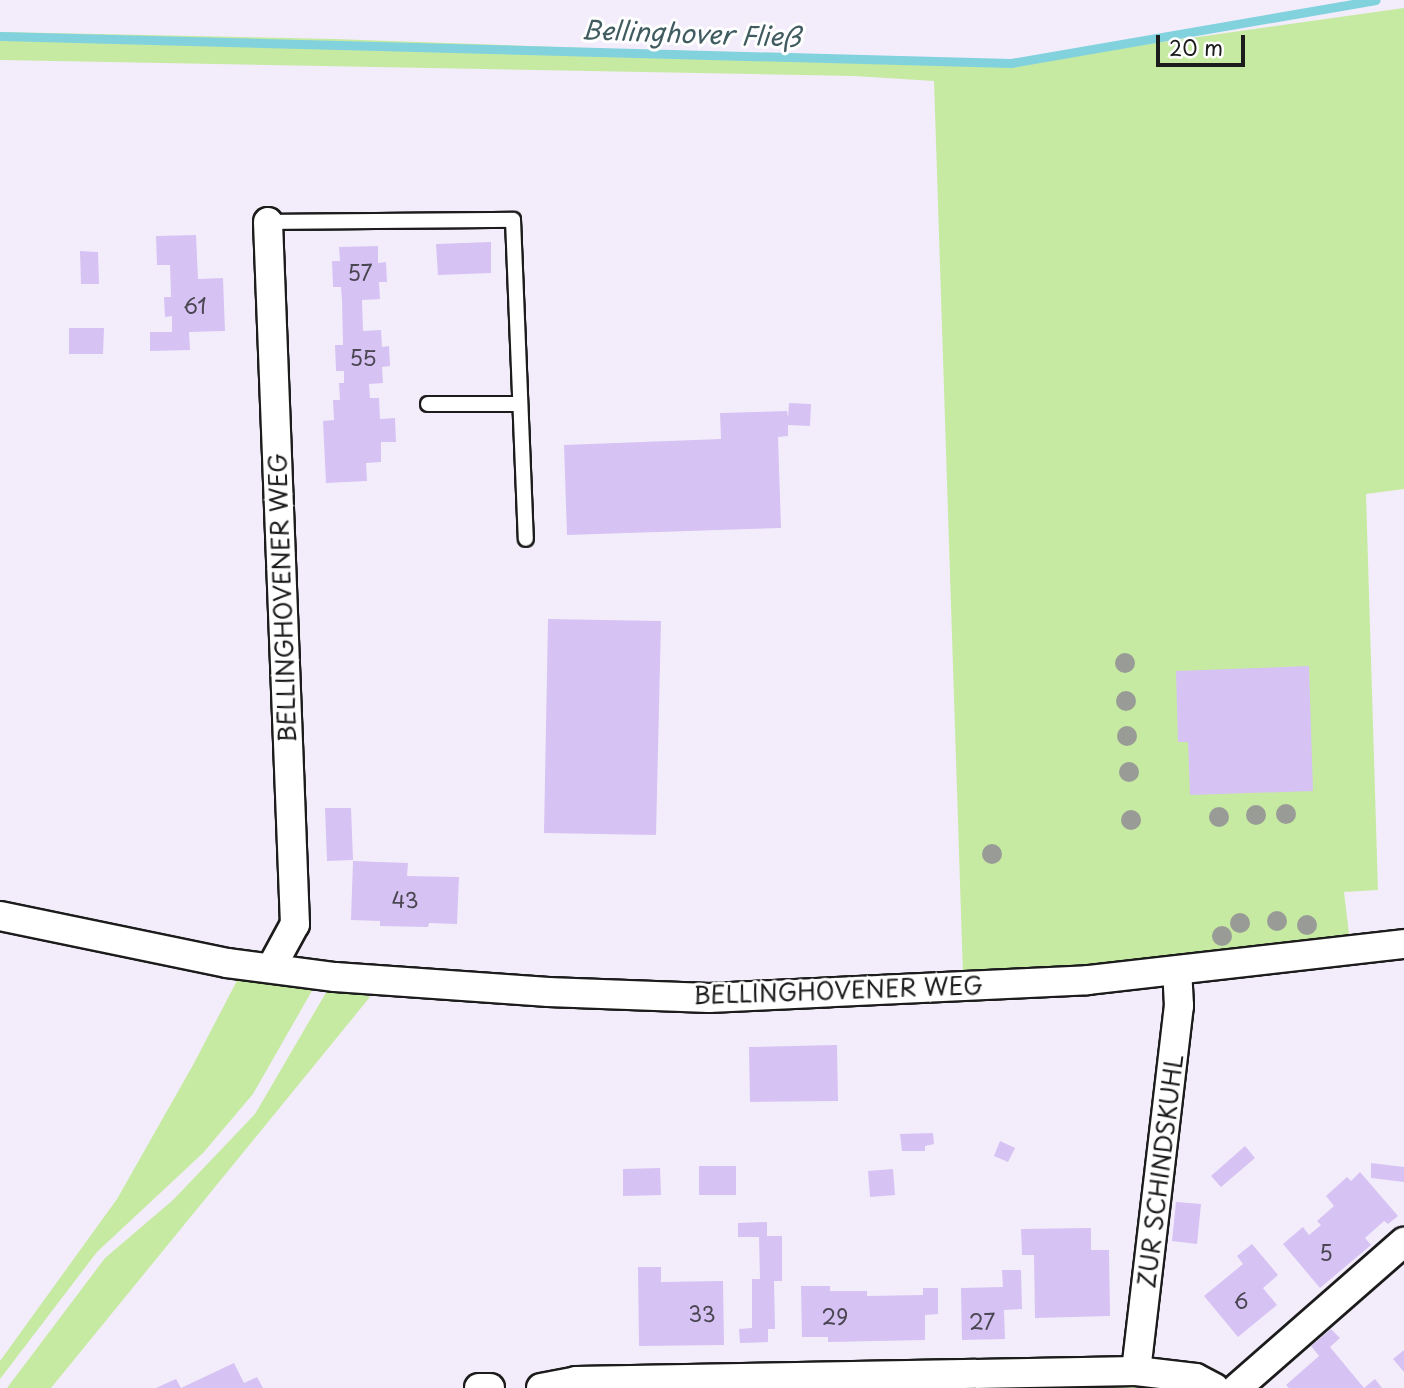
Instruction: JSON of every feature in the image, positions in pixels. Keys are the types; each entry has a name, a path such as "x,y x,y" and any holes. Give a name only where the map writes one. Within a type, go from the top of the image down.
{"street":[{"name":"BELLINGHOVENER WEG","path":"268,222 295,924 271,968"},
{"name":"BELLINGHOVENER WEG","path":"0,916 227,963 335,977 548,992 709,998 1088,980 1177,972 1404,944"},
{"name":"ZUR SCHINDSKUHL","path":"1136,1371 1179,1006 1177,972"},
{"path":"1237,1388 1404,1242"},
{"path":"541,1388 576,1381 704,1384 1039,1381 1136,1371 1196,1378 1215,1388"},
{"path":"479,1388 490,1388"}],"lane":[{"path":"268,222 513,220 526,540"},
{"path":"428,404 520,404"}],"green space":[{"path":"1404,8 1404,489 1366,494 1378,890 1344,892 1350,942 963,976 934,81 854,76 0,60 0,32 335,39 1029,64 1091,52"},
{"path":"241,973 317,982 253,1094 203,1153 97,1252 0,1379 0,1361 117,1199 193,1065"},
{"path":"331,984 370,997 51,1388 7,1388 105,1258 173,1200 255,1114"},
{"path":"1065,1382 1162,1382 1190,1388 1057,1388"}],"building":[{"path":"196,235 198,279 223,278 225,331 189,332 190,350 150,351 150,332 172,332 172,316 165,317 164,297 171,297 170,265 157,265 156,236"},
{"path":"491,242 491,273 438,275 436,244"},
{"path":"378,246 378,263 386,262 387,282 379,282 380,299 362,300 363,331 381,330 382,347 389,346 390,366 382,367 383,383 369,384 370,398 379,398 380,419 395,418 396,442 381,442 381,462 366,463 367,481 326,483 323,421 334,420 333,400 340,400 339,383 344,383 344,371 336,371 335,345 343,345 342,301 341,287 333,287 332,261 340,261 339,247"},
{"path":"80,251 98,252 99,284 81,284"},
{"path":"69,328 104,328 103,354 69,354"},
{"path":"789,403 811,404 810,426 788,425 788,436 778,437 781,528 567,535 564,445 721,439 720,413 787,411 788,418"},
{"path":"548,619 661,621 656,835 544,833"},
{"path":"1309,666 1313,791 1190,795 1188,742 1178,742 1176,671"},
{"path":"325,808 351,808 353,860 327,861"},
{"path":"353,861 408,863 407,876 459,877 457,924 429,923 428,927 380,926 380,921 351,920"},
{"path":"837,1045 838,1101 750,1102 749,1047"},
{"path":"933,1133 934,1144 925,1146 925,1151 902,1151 900,1134"},
{"path":"1000,1141 1015,1148 1008,1162 994,1156"},
{"path":"1245,1146 1255,1158 1221,1187 1211,1176"},
{"path":"1371,1163 1404,1167 1404,1182 1371,1178"},
{"path":"699,1166 736,1166 736,1195 699,1195"},
{"path":"660,1168 661,1195 623,1196 623,1169"},
{"path":"893,1169 895,1195 870,1197 868,1171"},
{"path":"1360,1172 1398,1216 1388,1224 1384,1221 1365,1238 1371,1245 1320,1288 1283,1244 1303,1227 1309,1235 1321,1225 1317,1221 1334,1206 1326,1196 1347,1177 1351,1181"},
{"path":"1176,1202 1201,1204 1197,1244 1172,1241"},
{"path":"767,1222 767,1236 782,1236 782,1281 774,1281 775,1329 768,1329 768,1342 740,1343 739,1329 752,1328 752,1279 760,1279 759,1237 738,1237 738,1223"},
{"path":"1091,1228 1091,1250 1109,1250 1110,1316 1035,1318 1034,1255 1022,1255 1021,1229"},
{"path":"1252,1244 1278,1275 1263,1288 1277,1305 1238,1337 1204,1296 1243,1264 1237,1256"},
{"path":"638,1267 661,1267 661,1282 723,1281 724,1345 639,1346"},
{"path":"1002,1270 1021,1270 1022,1309 1004,1310 1005,1339 962,1340 961,1288 1003,1287"},
{"path":"801,1286 830,1286 830,1291 867,1291 867,1296 923,1295 923,1288 938,1288 938,1314 925,1315 925,1340 828,1342 828,1337 802,1337"},
{"path":"1331,1329 1340,1338 1330,1347 1364,1388 1289,1388 1286,1385 1319,1356 1311,1346"},
{"path":"1404,1350 1404,1372 1393,1359"},
{"path":"234,1363 244,1383 257,1377 263,1388 181,1388"},
{"path":"176,1379 181,1388 156,1388"},
{"path":"1375,1379 1382,1388 1364,1388"}],"waterway":[{"name":"Bellinghover Fließ","path":"0,36 1011,63 1376,0"}]}
